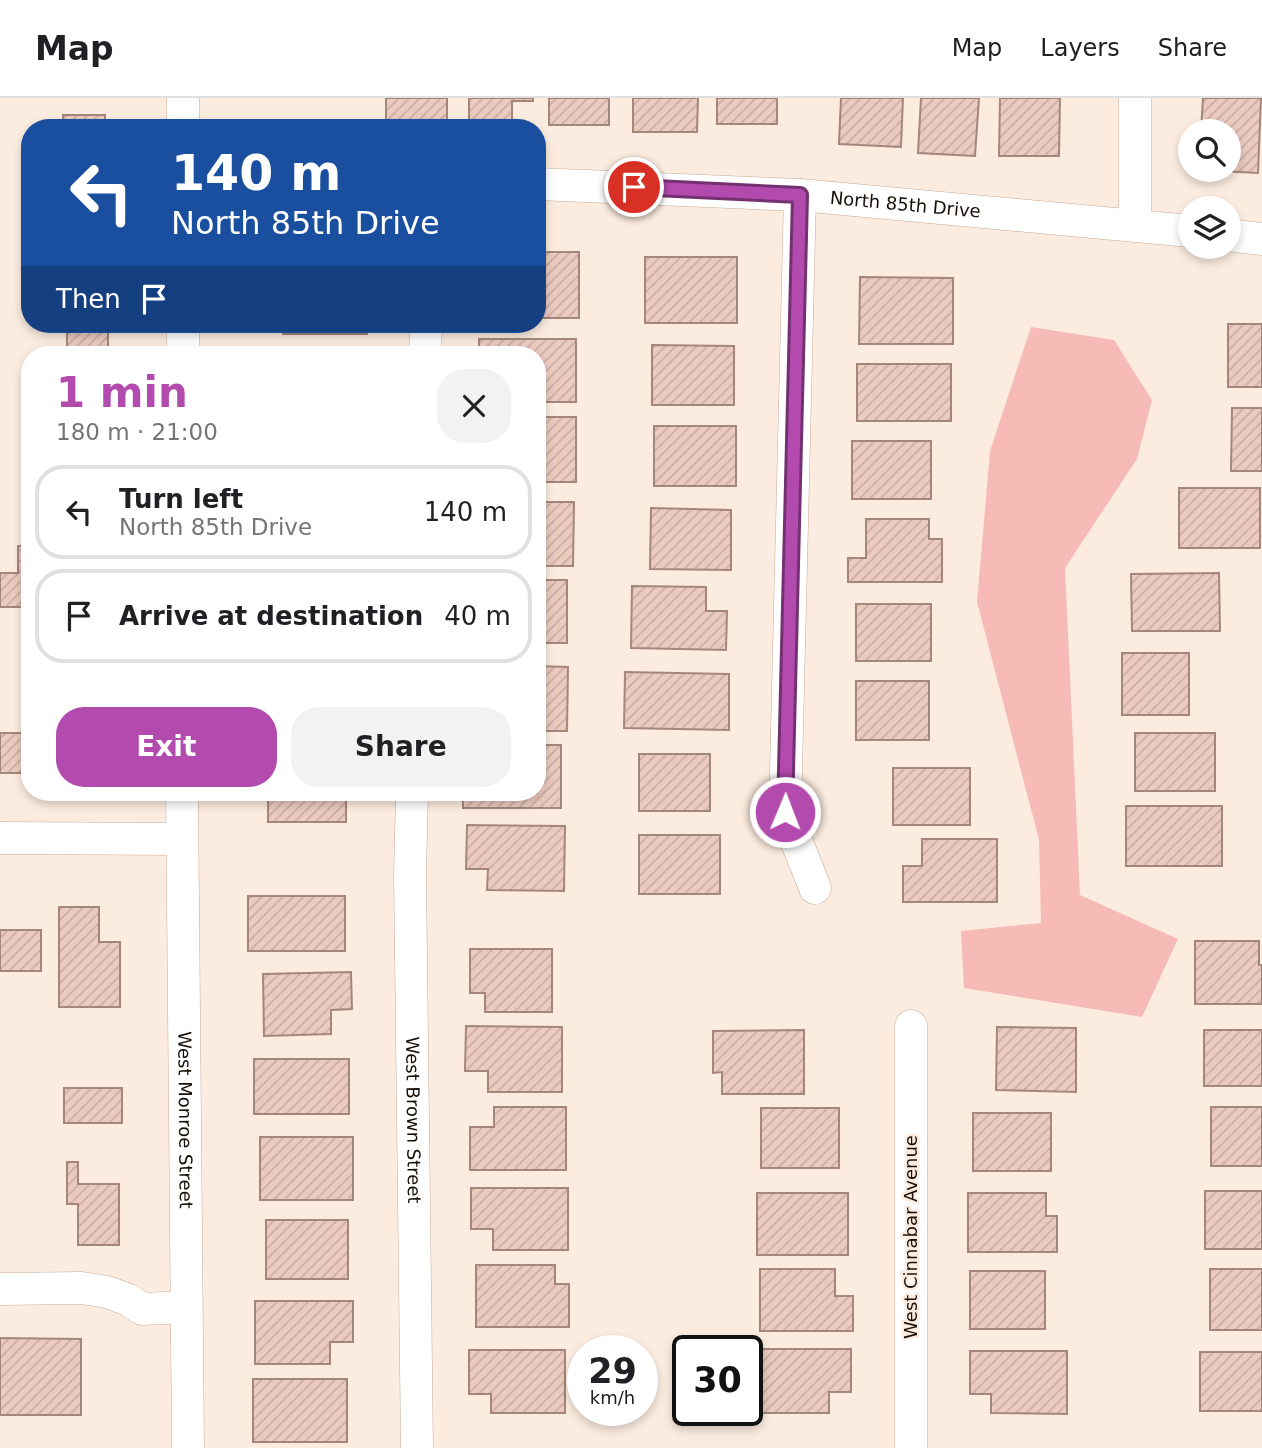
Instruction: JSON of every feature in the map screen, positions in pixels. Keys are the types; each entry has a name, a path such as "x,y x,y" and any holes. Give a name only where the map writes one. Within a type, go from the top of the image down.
{"street":[{"path":"183,98 183,119"},
{"path":"1135,98 1135,224"},
{"name":"North 85th Drive","path":"546,184 800,195 1178,229"},
{"path":"800,195 785,812 815,888"},
{"path":"1241,237 1262,239"},
{"name":"West Monroe Street","path":"182,801 188,1448"},
{"name":"West Brown Street","path":"412,801 410,874 417,1448"},
{"path":"0,838 182,839"},
{"name":"West Cinnabar Avenue","path":"911,1026 911,1448"},
{"path":"0,1289 82,1289 107,1292 129,1300 142,1309 186,1307"}],"shaded area":[{"path":"1031,327 1114,340 1152,400 1137,459 1065,568 1080,895 1178,939 1142,1017 964,988 961,931 1041,923 1039,840 977,602 990,451"}],"building":[{"path":"386,98 447,98 447,119 386,119"},
{"path":"469,98 533,98 533,101 512,101 512,119 469,119"},
{"path":"549,98 609,98 609,125 549,125"},
{"path":"633,98 698,98 697,132 633,132"},
{"path":"717,98 777,98 777,124 717,124"},
{"path":"841,98 903,98 901,147 839,144"},
{"path":"921,98 979,98 975,156 918,153"},
{"path":"1000,98 1060,98 1059,156 999,156"},
{"path":"1203,98 1261,98 1258,173 1241,172 1241,119 1202,119"},
{"path":"63,115 105,115 105,119 63,119"},
{"path":"546,252 579,252 579,318 546,318"},
{"path":"645,257 737,257 737,323 645,323"},
{"path":"860,277 953,278 953,344 859,344"},
{"path":"1228,324 1262,324 1262,387 1228,387"},
{"path":"67,333 108,333 108,346 67,346"},
{"path":"283,333 367,333 367,334"},
{"path":"479,339 576,339 576,402 546,402 546,346 479,346"},
{"path":"652,345 734,346 734,405 652,405"},
{"path":"857,364 951,364 951,421 857,421"},
{"path":"1232,408 1262,408 1262,471 1231,471"},
{"path":"546,417 576,417 576,482 546,482"},
{"path":"654,426 736,426 736,486 654,486"},
{"path":"852,441 931,441 931,499 852,499"},
{"path":"1179,488 1260,488 1260,548 1179,548"},
{"path":"546,502 574,502 573,566 546,566"},
{"path":"651,508 731,510 731,570 650,569"},
{"path":"866,519 929,519 929,539 942,539 942,582 848,582 848,558 866,558"},
{"path":"18,546 21,546 21,607 0,607 0,573 18,573"},
{"path":"1219,573 1220,631 1132,631 1131,574"},
{"path":"546,580 567,580 567,643 546,643"},
{"path":"632,586 706,587 706,611 727,611 726,650 631,648"},
{"path":"856,604 931,604 931,661 856,661"},
{"path":"1122,653 1189,653 1189,715 1122,715"},
{"path":"546,666 568,667 567,731 546,731"},
{"path":"625,672 729,674 729,730 624,728"},
{"path":"856,681 929,681 929,740 856,740"},
{"path":"0,733 21,733 21,773 0,773"},
{"path":"1135,733 1215,733 1215,791 1135,791"},
{"path":"546,745 561,745 561,808 463,808 463,801 546,801"},
{"path":"639,754 710,754 710,811 639,811"},
{"path":"893,768 970,768 970,825 893,825"},
{"path":"268,801 346,801 346,822 268,822"},
{"path":"1126,806 1222,806 1222,866 1126,866"},
{"path":"467,825 565,826 564,891 487,890 488,869 466,869"},
{"path":"639,835 720,835 720,894 639,894"},
{"path":"922,839 997,839 997,902 903,902 903,866 922,866"},
{"path":"248,896 345,896 345,951 248,951"},
{"path":"59,907 99,907 99,942 120,942 120,1007 59,1007"},
{"path":"0,930 41,930 41,971 0,971"},
{"path":"1195,941 1259,941 1262,1004 1195,1004"},
{"path":"470,949 552,949 552,1012 485,1012 485,993 470,993"},
{"path":"351,972 352,1009 331,1010 331,1034 264,1036 263,974"},
{"path":"466,1026 562,1027 562,1092 488,1092 488,1071 465,1071"},
{"path":"997,1027 1076,1028 1076,1092 996,1090"},
{"path":"804,1030 804,1094 722,1094 722,1072 713,1073 713,1031"},
{"path":"1204,1030 1262,1030 1262,1086 1204,1086"},
{"path":"254,1059 349,1059 349,1114 254,1114"},
{"path":"64,1088 122,1088 122,1123 64,1123"},
{"path":"494,1107 566,1107 566,1170 470,1170 470,1127 494,1127"},
{"path":"1211,1107 1262,1107 1262,1166 1211,1166"},
{"path":"761,1108 839,1108 839,1168 761,1168"},
{"path":"973,1113 1051,1113 1051,1171 973,1171"},
{"path":"260,1137 353,1137 353,1200 260,1200"},
{"path":"67,1162 78,1162 78,1184 119,1184 119,1245 78,1245 78,1204 67,1204"},
{"path":"471,1188 568,1188 568,1250 493,1250 493,1229 471,1229"},
{"path":"1205,1191 1262,1191 1262,1249 1205,1249"},
{"path":"757,1193 848,1193 848,1255 757,1255"},
{"path":"968,1193 1046,1193 1046,1216 1057,1216 1057,1252 968,1252"},
{"path":"266,1220 348,1220 348,1279 266,1279"},
{"path":"476,1265 555,1265 555,1284 569,1284 569,1327 476,1327"},
{"path":"760,1269 835,1269 835,1296 853,1296 853,1331 760,1331"},
{"path":"1210,1269 1262,1269 1262,1330 1210,1330"},
{"path":"970,1271 1045,1271 1045,1329 970,1329"},
{"path":"255,1301 353,1301 353,1342 330,1342 330,1364 255,1364"},
{"path":"0,1338 81,1339 81,1415 0,1415"},
{"path":"763,1349 851,1349 851,1392 829,1392 829,1413 763,1413"},
{"path":"469,1350 565,1350 565,1413 491,1413 491,1394 469,1394"},
{"path":"970,1351 1067,1351 1067,1414 991,1413 991,1394 970,1394"},
{"path":"1200,1352 1262,1352 1262,1411 1200,1411"},
{"path":"253,1379 347,1379 347,1442 253,1442"}],"route":[{"path":"634,187 800,195 785,812"}]}
